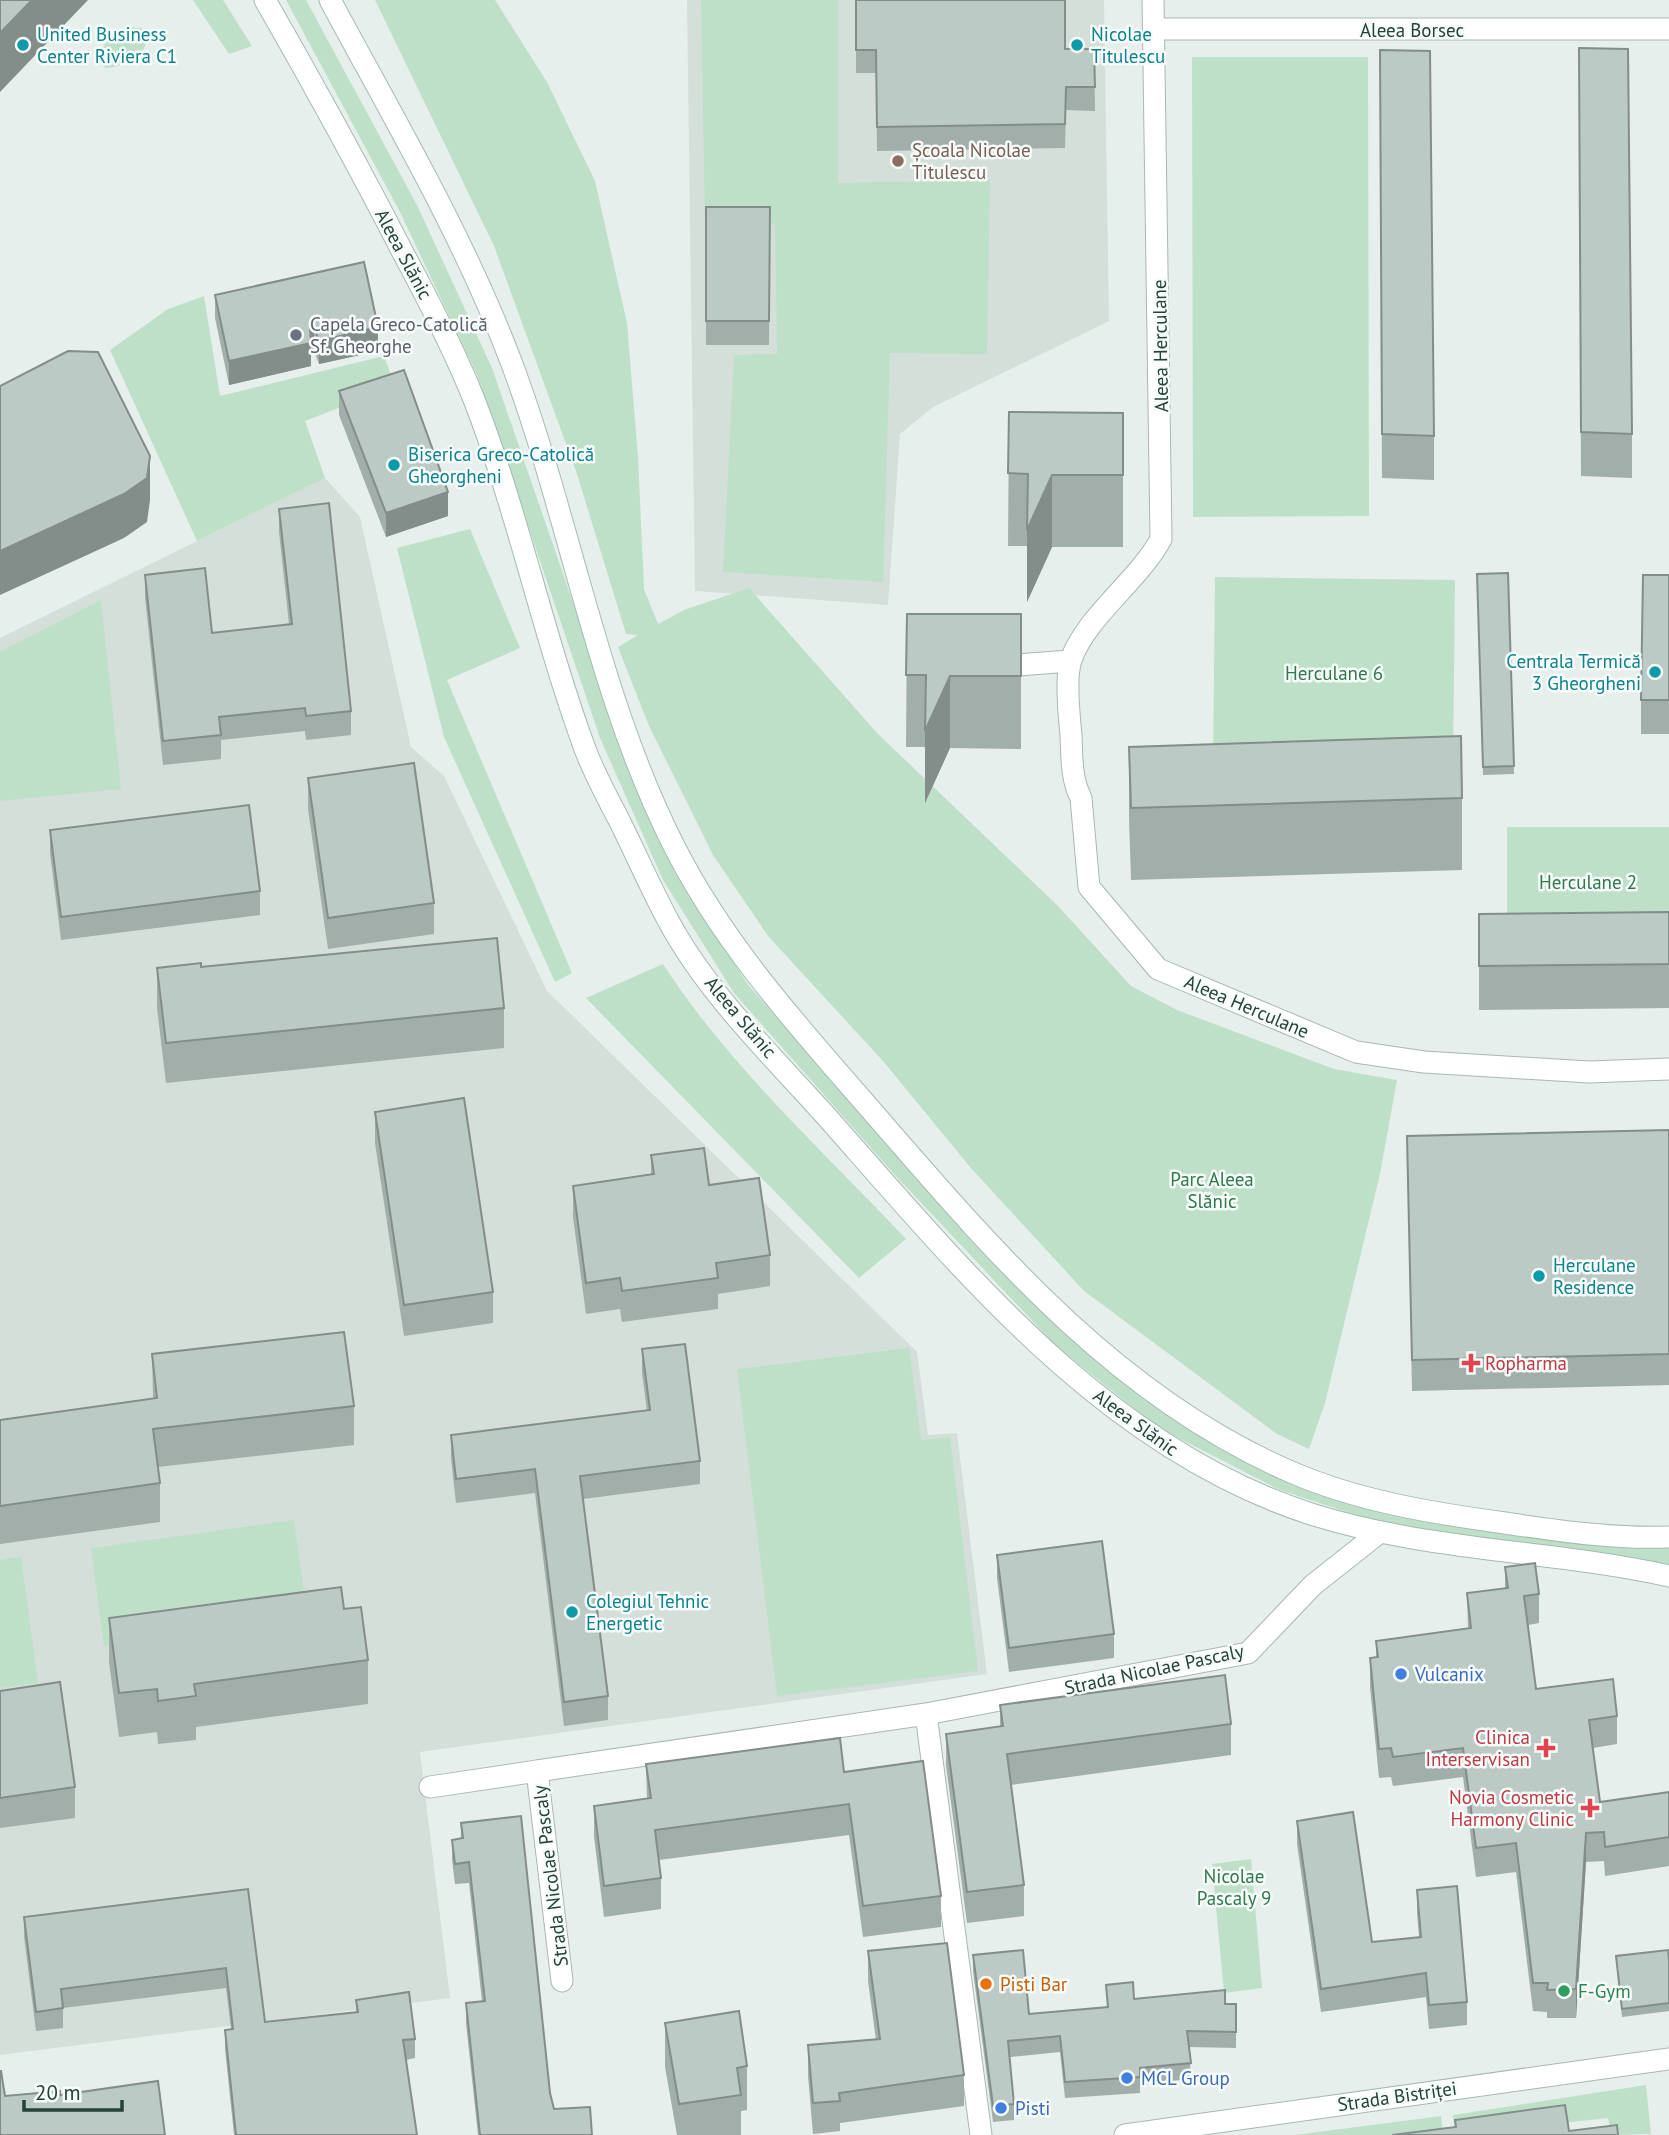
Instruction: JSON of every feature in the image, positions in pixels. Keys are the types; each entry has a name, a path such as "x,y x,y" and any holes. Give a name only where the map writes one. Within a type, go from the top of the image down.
{"main road":[{"name":"Aleea Slănic","path":"265,0 445,332 475,403 508,497 587,755 672,927 714,987 950,1257 1008,1315 1099,1396 1145,1432 1210,1469 1311,1514 1380,1532 1464,1546 1554,1556 1669,1576"},
{"name":"Aleea Slănic","path":"330,0 452,226 482,290 513,368 632,749 672,842 719,922 751,967 788,1014 951,1202 1034,1291 1104,1355 1163,1400 1242,1450 1303,1477 1388,1504 1557,1530 1669,1537"},
{"name":"Aleea Herculane","path":"1153,0 1161,539 1152,557 1085,634 1070,661 1069,719 1074,786 1081,798 1089,887 1158,968 1356,1052 1424,1062 1589,1072 1669,1069"},
{"name":"Aleea Borsec","path":"1154,29 1669,29"},
{"path":"974,669 1070,661"},
{"name":"Strada Nicolae Pascaly","path":"430,1787 926,1714 1248,1653 1313,1585 1380,1532"},
{"path":"926,1714 981,2135"},
{"name":"Strada Nicolae Pascaly","path":"537,1771 562,1981"},
{"name":"Strada Bistriței","path":"1125,2135 1206,2129 1669,2059"}],"shaded area":[{"name":"Școala Nicolae Titulescu","path":"687,0 1104,0 1109,321 933,407 900,434 888,605 695,591"},
{"path":"325,478 360,517 411,747 444,776 547,991 917,1352 928,1435 957,1433 987,1674 420,1752 450,1998 0,2055 0,638"}],"green space":[{"path":"193,0 223,0 252,46 229,54"},
{"path":"286,0 306,0 417,205 492,368 617,730 675,873 749,986 906,1163 1065,1332 1283,1475 1669,1547 1669,1564 1479,1542 1374,1521 1280,1490 1157,1427 1055,1345 894,1174 734,993 663,880 600,738 477,375 400,212"},
{"name":"Parc Aleea Slănic","path":"375,0 495,0 547,82 595,181 627,323 638,457 644,589 658,624 684,610 749,588 877,733 1058,906 1131,986 1177,1010 1334,1069 1397,1080 1380,1174 1325,1403 1309,1449 1277,1434 1084,1291 970,1167 883,1061 768,936 713,855 649,726 618,647 638,635 626,634 577,474 494,246"},
{"path":"701,0 838,0 838,183 990,180 987,354 890,353 883,582 723,572 734,355 777,354 775,224 705,223"},
{"path":"127,27 141,28 146,36 143,50 130,61 106,68 98,62 98,52 117,31"},
{"path":"1192,57 1368,57 1369,516 1193,517"},
{"path":"204,296 220,396 384,356 395,386 305,421 325,478 197,541 110,350 168,309"},
{"path":"470,529 520,648 447,680 572,973 555,982 444,737 397,548"},
{"name":"Herculane 6","path":"1215,577 1455,580 1453,768 1213,765"},
{"path":"101,600 121,789 0,801 0,652"},
{"name":"Herculane 2","path":"1507,827 1669,827 1669,937 1507,937"},
{"path":"663,964 717,1038 747,1073 906,1239 859,1278 586,998"},
{"path":"909,1348 921,1440 950,1437 978,1671 777,1696 737,1369"},
{"path":"294,1520 308,1619 104,1646 91,1548"},
{"path":"21,1557 38,1683 0,1688 0,1560"},
{"name":"Nicolae Pascaly 9","path":"1251,1859 1262,1988 1224,1993 1212,1864"},
{"path":"1646,2085 1651,2134 1611,2135 1608,2118 1455,2135 1453,2115"},
{"path":"1441,2116 1443,2135 1295,2135"}],"building":[{"path":"0,0 32,0 0,33"},
{"name":"Școala Nicolae Titulescu","path":"856,0 1065,0 1065,49 1094,49 1095,87 1066,87 1065,124 877,127 876,50 856,50"},
{"path":"1579,48 1628,49 1632,434 1581,432"},
{"path":"1380,50 1430,51 1434,436 1382,434"},
{"path":"706,207 770,207 769,321 706,321"},
{"name":"Capela Greco-Catolică Sf. Gheorghe","path":"364,262 378,327 319,341 314,327 310,328 311,343 229,361 215,295"},
{"path":"68,351 98,352 150,456 147,478 124,494 0,551 0,386"},
{"name":"Biserica Greco-Catolică Gheorgheni","path":"404,370 448,492 386,513 339,391"},
{"path":"1009,412 1123,413 1123,475 1052,475 1027,530 1028,474 1008,473"},
{"path":"329,503 351,711 306,716 305,708 219,717 221,735 163,741 145,575 205,568 212,633 292,624 279,509"},
{"path":"1508,573 1514,766 1483,767 1477,574"},
{"name":"Centrala Termică 3 Gheorgheni","path":"1643,575 1669,575 1669,700 1641,700"},
{"path":"907,614 1021,614 1021,676 950,676 925,731 926,675 906,675"},
{"path":"1461,736 1462,798 1131,808 1129,747"},
{"path":"414,763 434,903 328,918 308,778"},
{"path":"249,805 260,891 61,917 50,830"},
{"path":"1669,912 1669,964 1479,966 1479,914"},
{"path":"497,938 504,1008 166,1043 157,968 201,963 201,967"},
{"path":"464,1098 493,1292 404,1305 375,1112"},
{"name":"Herculane Residence","path":"1669,1130 1669,1354 1412,1360 1407,1136"},
{"path":"704,1148 709,1185 759,1178 770,1255 716,1263 718,1278 622,1291 620,1278 586,1283 573,1186 654,1174 651,1155"},
{"path":"344,1332 354,1406 153,1429 160,1483 0,1506 0,1420 157,1398 152,1354"},
{"name":"Colegiul Tehnic Energetic","path":"685,1344 700,1461 580,1476 608,1696 564,1702 535,1469 456,1479 451,1435 650,1410 642,1349"},
{"path":"1102,1541 1114,1634 1009,1648 997,1555"},
{"path":"1535,1563 1539,1594 1524,1596 1536,1689 1613,1679 1617,1716 1589,1720 1600,1802 1669,1792 1669,1837 1605,1847 1604,1832 1586,1833 1576,1989 1547,1990 1548,1983 1533,1983 1516,1843 1476,1848 1463,1748 1393,1757 1391,1748 1379,1749 1370,1658 1378,1657 1376,1641 1471,1628 1467,1593 1508,1588 1505,1567"},
{"path":"341,1587 344,1609 361,1607 368,1660 194,1684 196,1696 158,1701 157,1689 119,1693 109,1618"},
{"path":"1225,1675 1231,1724 1007,1754 1024,1885 967,1892 946,1734 1003,1726 1000,1705"},
{"path":"60,1682 75,1787 0,1798 0,1691"},
{"path":"840,1738 844,1772 923,1761 941,1896 863,1906 849,1804 655,1830 661,1878 604,1886 594,1806 651,1798 646,1764"},
{"path":"1353,1812 1372,1942 1421,1937 1417,1890 1457,1886 1467,2002 1429,2005 1426,1973 1321,1989 1297,1821"},
{"path":"521,1816 550,2093 554,2109 590,2107 592,2135 480,2135 466,2003 485,2001 469,1862 455,1864 452,1840 463,1838 461,1823"},
{"path":"248,1889 265,2022 358,2012 356,2000 409,1992 415,2039 403,2040 417,2135 236,2135 225,2030 233,2029 226,1968 61,1989 63,2008 36,2012 24,1917"},
{"path":"947,1943 964,2075 839,2093 840,2101 813,2103 808,2045 880,2039 868,1951"},
{"path":"1023,1950 1029,2014 1108,2007 1106,1985 1133,1982 1134,1999 1225,1990 1225,2004 1236,2004 1236,2032 1187,2031 1191,2063 1140,2068 1140,2077 1065,2082 1060,2036 1008,2041 1014,2104 993,2106 973,1955"},
{"path":"1668,1950 1669,2003 1622,2009 1616,1956"},
{"path":"739,2011 747,2066 737,2068 741,2095 679,2104 665,2023"},
{"path":"0,2071 5,2096 60,2091 60,2095 158,2081 165,2135 0,2135"},
{"path":"1565,2105 1569,2131 1617,2125 1618,2135 1392,2135 1456,2127 1455,2120"}],"place":[{"name":"United Business Center Riviera C1","path":"23,45"},
{"name":"Nicolae Titulescu","path":"1077,45"},
{"name":"Școala Nicolae Titulescu","path":"898,161"},
{"name":"Capela Greco-Catolică Sf. Gheorghe","path":"296,335"},
{"name":"Biserica Greco-Catolică Gheorgheni","path":"394,465"},
{"name":"Centrala Termică 3 Gheorgheni","path":"1655,672"},
{"name":"Herculane Residence","path":"1539,1276"},
{"name":"Ropharma","path":"1471,1363"},
{"name":"Colegiul Tehnic Energetic","path":"572,1612"},
{"name":"Vulcanix","path":"1401,1674"},
{"name":"Clinica Interservisan","path":"1546,1748"},
{"name":"Novia Cosmetic Harmony Clinic","path":"1590,1808"},
{"name":"Pisti Bar","path":"986,1984"},
{"name":"F-Gym","path":"1564,1991"},
{"name":"MCL Group","path":"1127,2078"},
{"name":"Pisti","path":"1001,2108"}]}
